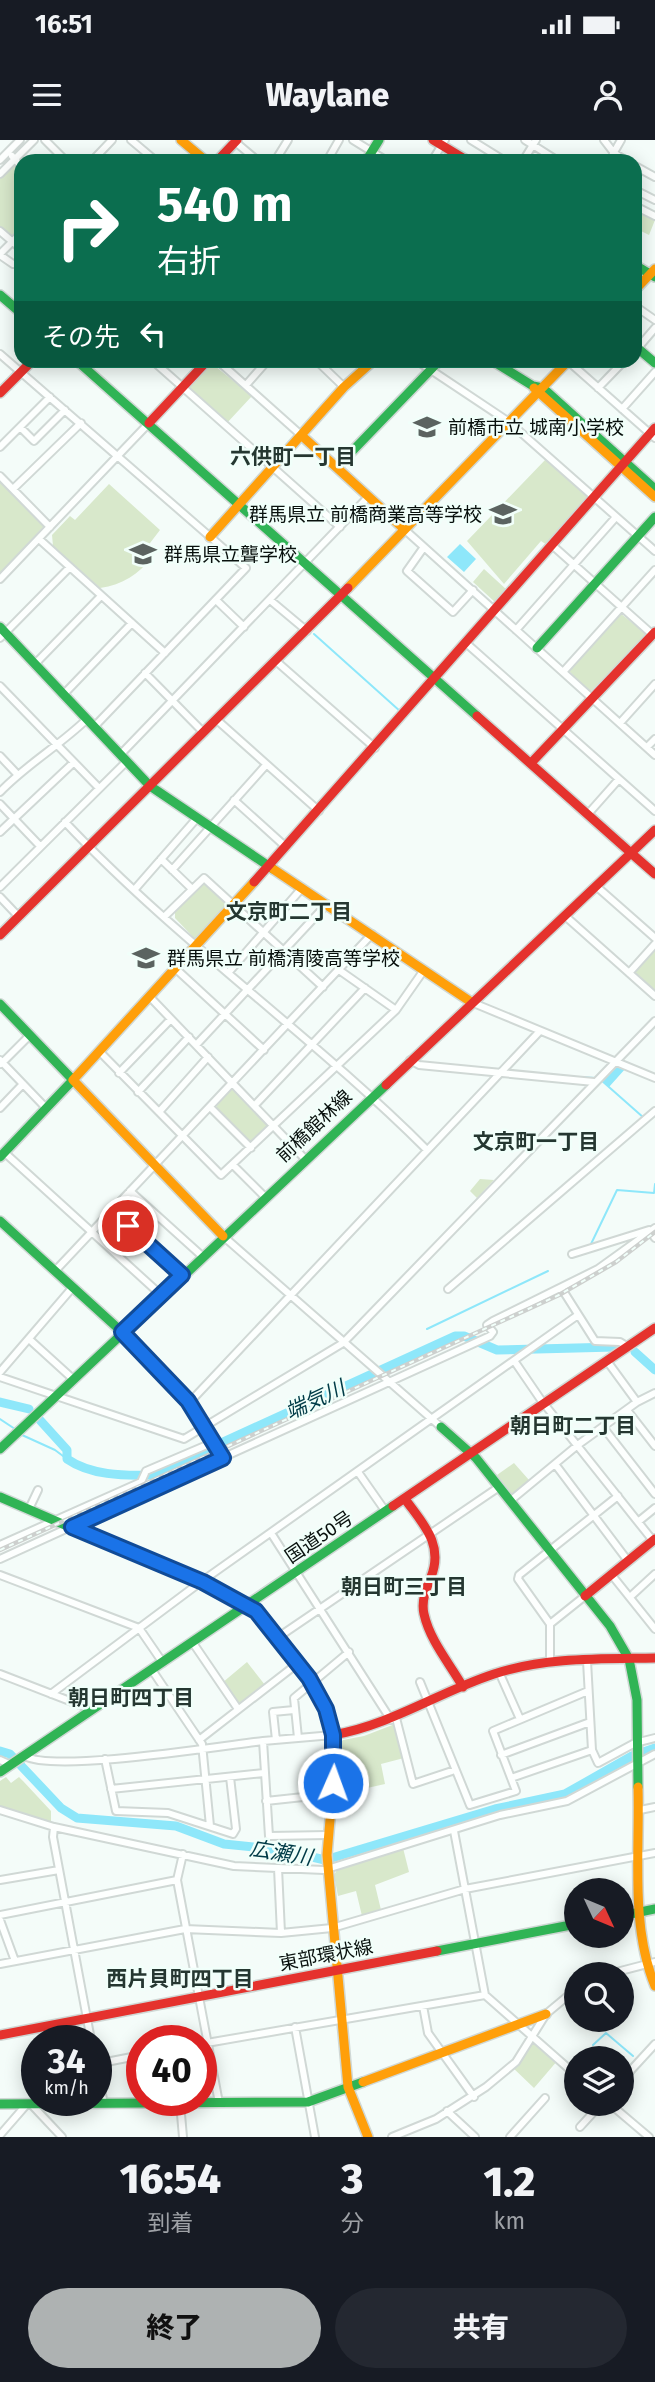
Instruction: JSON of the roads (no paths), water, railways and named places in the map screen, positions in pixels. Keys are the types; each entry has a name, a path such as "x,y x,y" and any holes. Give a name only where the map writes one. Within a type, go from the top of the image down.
{"main road":[{"path":"181,140 198,154"},
{"path":"372,152 379,140"},
{"path":"433,140 444,143 459,154"},
{"path":"0,295 14,307"},
{"path":"0,393 25,368"},
{"path":"85,368 655,874"},
{"path":"149,423 200,368"},
{"path":"210,537 344,387 365,368"},
{"path":"504,368 538,389 655,489"},
{"path":"0,935 307,631 560,368"},
{"path":"337,467 430,370"},
{"path":"2,1155 269,866 653,433"},
{"path":"301,435 404,529"},
{"path":"623,464 655,497"},
{"path":"537,648 655,517"},
{"path":"2,633 35,664 150,786 471,1002"},
{"path":"531,763 654,634"},
{"name":"前橋館林線","path":"0,1449 655,830"},
{"path":"0,1004 223,1236"},
{"path":"0,1222 122,1332"},
{"name":"国道50号","path":"0,1772 298,1573 655,1328"},
{"path":"441,1426 473,1454 615,1633 629,1659 635,1682 640,1752 641,1937 651,1963 655,1986"},
{"path":"0,1497 203,1582 250,1605 312,1682 326,1709 333,1735 328,1835 332,1928 348,2087 368,2137"},
{"path":"405,1499 429,1535 436,1552 436,1564 424,1595 423,1614 463,1686"},
{"path":"585,1595 654,1541"},
{"path":"333,1735 358,1731 393,1719 499,1672 550,1662 655,1658"},
{"path":"634,1914 655,1909"},
{"name":"東部環状線","path":"0,2035 564,1926"},
{"path":"219,2103 309,2102 547,2014"},
{"path":"0,2104 21,2104"}],"street":[{"path":"0,160 20,140"},
{"path":"20,154 34,140"},
{"path":"45,140 59,154"},
{"path":"99,154 112,140"},
{"path":"131,140 146,154"},
{"path":"353,140 375,154"},
{"path":"471,140 494,154"},
{"path":"525,140 534,142 549,154"},
{"path":"604,140 614,153 621,140"},
{"path":"235,141 250,154"},
{"path":"8,153 14,158"},
{"path":"0,174 14,160"},
{"path":"0,231 12,242 0,255 13,264"},
{"path":"642,342 655,328"},
{"path":"0,354 14,366"},
{"path":"0,792 18,774 91,723 165,653 246,568 16,368"},
{"path":"161,368 340,527"},
{"path":"226,368 301,435"},
{"path":"246,385 261,368"},
{"path":"324,368 344,387"},
{"path":"427,368 509,422 655,551"},
{"path":"576,368 622,410 653,433"},
{"path":"598,388 617,368"},
{"path":"622,410 655,372"},
{"path":"0,447 50,397"},
{"path":"20,427 34,441 65,410"},
{"path":"13,489 81,423"},
{"path":"0,579 149,423"},
{"path":"0,476 50,527"},
{"path":"0,887 99,788 173,701 369,496"},
{"path":"516,630 616,517"},
{"path":"404,529 655,755"},
{"path":"39,539 165,653"},
{"path":"552,545 654,634"},
{"path":"424,547 407,571 453,612 473,590"},
{"path":"2,633 70,567"},
{"path":"563,672 655,570"},
{"path":"35,664 101,596"},
{"path":"216,600 244,627"},
{"path":"270,600 307,631"},
{"path":"64,694 132,623"},
{"path":"466,643 655,811"},
{"path":"276,661 374,748"},
{"path":"145,673 204,733"},
{"path":"620,723 655,684"},
{"path":"0,686 99,788"},
{"path":"0,699 7,693"},
{"path":"217,720 318,811"},
{"path":"647,747 655,739"},
{"path":"0,756 18,774"},
{"path":"0,832 73,763"},
{"path":"172,870 266,765"},
{"path":"588,814 619,779"},
{"path":"234,800 286,847"},
{"path":"0,804 40,846"},
{"path":"135,889 197,818"},
{"path":"65,822 247,991 373,1096 427,1150"},
{"path":"161,859 191,888"},
{"path":"165,916 202,877 323,987"},
{"path":"596,886 655,938"},
{"path":"228,973 302,888"},
{"path":"0,897 18,916"},
{"path":"197,1044 327,904"},
{"path":"564,915 655,996"},
{"path":"55,1271 372,934"},
{"path":"629,973 655,944"},
{"path":"175,968 264,1050"},
{"path":"339,970 396,1010"},
{"path":"99,1051 219,1175 233,1165 396,1010 424,970"},
{"path":"255,1105 365,988"},
{"path":"149,996 305,1159"},
{"path":"471,1002 655,1078"},
{"path":"119,1073 172,1019"},
{"path":"0,1377 182,1439 343,1343 655,1021"},
{"path":"190,1403 539,1032"},
{"path":"30,1035 1,1063 46,1108"},
{"path":"138,1091 189,1037"},
{"path":"159,1112 208,1057"},
{"path":"411,1060 419,1065 594,1082"},
{"path":"0,1108 23,1083"},
{"path":"210,1107 251,1148"},
{"path":"448,1289 655,1111"},
{"path":"2,1155 161,1295"},
{"path":"233,1165 265,1197"},
{"path":"130,1191 202,1256"},
{"path":"111,1210 182,1275"},
{"path":"572,1254 654,1232"},
{"path":"0,1559 491,1336 493,1332 487,1325 493,1321 562,1289 654,1232"},
{"path":"223,1236 441,1426"},
{"path":"0,1372 73,1287"},
{"path":"562,1289 597,1342 620,1342 628,1347"},
{"path":"51,1694 139,1628 578,1315"},
{"path":"122,1332 190,1403 223,1458"},
{"path":"29,1339 73,1379"},
{"path":"607,1361 637,1402"},
{"path":"515,1362 654,1541"},
{"path":"510,1501 579,1444 637,1402 654,1395"},
{"path":"627,1410 655,1446"},
{"path":"603,1427 655,1494"},
{"path":"1,1543 216,1445"},
{"path":"555,1464 628,1560"},
{"path":"358,1472 386,1512"},
{"path":"277,1638 499,1487"},
{"path":"29,1509 38,1490"},
{"path":"550,1662 550,1624 518,1579 519,1575 618,1496"},
{"path":"639,1521 655,1508"},
{"path":"271,1534 393,1719 413,1784 455,1770"},
{"path":"611,1574 655,1629"},
{"path":"630,1597 655,1574"},
{"path":"0,1575 139,1628 163,1663"},
{"path":"550,1624 585,1595"},
{"path":"193,1643 238,1709"},
{"path":"298,1738 294,1698 349,1652"},
{"path":"587,1661 592,1750 601,1764 640,1752 655,1754"},
{"path":"199,1740 298,1663"},
{"path":"152,1670 202,1748 210,1826"},
{"path":"499,1672 520,1719"},
{"path":"0,1674 93,1710"},
{"path":"420,1682 470,1805 515,1792 493,1731 588,1691"},
{"path":"276,1740 273,1712 294,1710"},
{"path":"501,1755 590,1722"},
{"path":"24,1756 35,1760 105,1759 333,1735"},
{"path":"0,1810 54,1827 234,1866 278,1868 328,1862 454,1831 500,1815 567,1801 640,1752 655,1738"},
{"path":"263,1741 269,1836 328,1835"},
{"path":"511,1778 592,1750"},
{"path":"105,1759 116,1811 168,1813 236,1832 230,1776"},
{"path":"0,1760 11,1765"},
{"path":"111,1789 264,1773"},
{"path":"266,1801 331,1794"},
{"path":"640,1810 655,1807"},
{"path":"54,1827 59,1870 88,2025"},
{"path":"454,1831 485,1995 564,2065"},
{"path":"0,1964 185,1928 281,1933 332,1928 465,1889 655,1853"},
{"path":"183,1854 177,1880 202,2025"},
{"path":"278,1868 281,1933"},
{"path":"0,1880 59,1870"},
{"path":"0,1915 177,1880"},
{"path":"0,1920 15,1961"},
{"path":"634,1967 651,1963"},
{"path":"217,2041 485,1995"},
{"path":"392,2137 436,2119 474,2097 516,2062 547,2014 564,1999"},
{"path":"423,2006 427,2031 474,2097"},
{"path":"295,2026 315,2137"},
{"path":"634,2067 655,2044"},
{"path":"217,2095 219,2103"},
{"path":"510,2137 545,2098"},
{"path":"447,2111 475,2137"},
{"path":"0,2135 21,2113"},
{"path":"41,2116 62,2137"},
{"path":"181,2116 183,2137"},
{"path":"580,2127 590,2116"},
{"path":"624,2116 649,2137"}],"water":[{"path":"460,544 476,559 464,572 447,557"},
{"path":"616,1062 626,1068 609,1087 599,1078"}],"waterway":[{"path":"314,634 401,712"},
{"path":"577,1077 596,1078"},
{"path":"601,1080 644,1118"},
{"path":"591,1244 617,1190 654,1193 655,1184"},
{"path":"427,1329 548,1271"},
{"name":"端気川","path":"38,1418 67,1450 67,1459 76,1464 107,1473 151,1475 455,1336 464,1336 497,1350 615,1347"},
{"name":"端気川","path":"635,1352 655,1370"},
{"name":"端気川","path":"0,1402 29,1409"},
{"path":"0,1419 15,1429"},
{"path":"22,1435 55,1450 67,1459"},
{"name":"広瀬川","path":"0,1751 10,1754 61,1808 77,1818 176,1826 224,1844 282,1850 325,1860 495,1809 565,1794 632,1756 655,1748"},
{"path":"593,2045 606,2033 621,2046"}],"railway":[{"path":"0,1550 559,1295 616,1262 655,1232"}],"place":[{"name":"前橋市立 城南小学校","path":"427,427"},
{"name":"群馬県立 前橋商業高等学校","path":"503,514"},
{"name":"群馬県立聾学校","path":"143,554"},
{"name":"群馬県立 前橋清陵高等学校","path":"146,958"}],"district":[{"name":"六供町一丁目","path":"293,457"},
{"name":"文京町二丁目","path":"289,912"},
{"name":"文京町一丁目","path":"536,1142"},
{"name":"朝日町二丁目","path":"573,1426"},
{"name":"朝日町三丁目","path":"404,1587"},
{"name":"朝日町四丁目","path":"131,1698"},
{"name":"西片貝町四丁目","path":"180,1979"}]}
